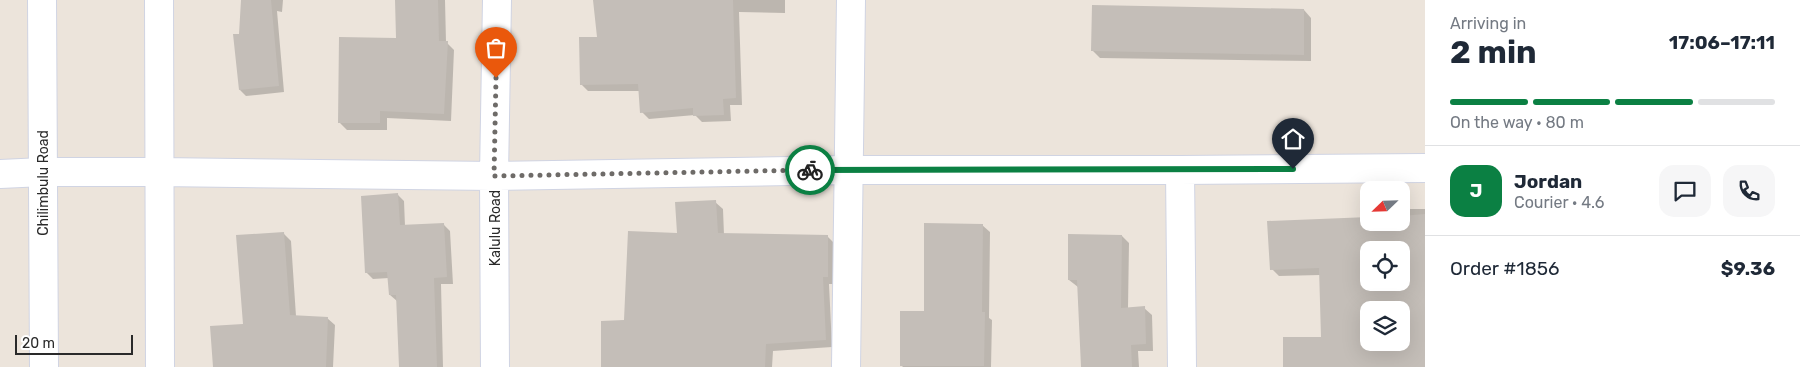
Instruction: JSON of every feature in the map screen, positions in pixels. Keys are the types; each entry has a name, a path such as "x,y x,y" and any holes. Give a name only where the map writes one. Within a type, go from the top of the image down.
{"street":[{"name":"Chilimbulu Road","path":"42,0 44,367"},
{"path":"159,0 160,367"},
{"name":"Kalulu Road","path":"495,367 494,176 497,0"},
{"path":"846,367 851,0"},
{"path":"0,174 159,172 494,176 848,170 1425,168"},
{"path":"1180,170 1182,367"}],"building":[{"path":"241,0 271,0 279,86 239,90 233,34 239,34"},
{"path":"395,0 438,0 439,41 448,41 444,114 380,111 380,123 338,123 339,37 396,38"},
{"path":"593,0 733,0 736,98 723,99 724,115 693,116 693,108 640,113 638,84 580,85 579,37 597,37"},
{"path":"1092,5 1304,9 1304,55 1091,51"},
{"path":"398,193 400,225 444,223 447,277 434,278 437,367 399,367 396,295 389,295 387,272 365,273 361,196"},
{"path":"716,200 718,233 828,235 828,277 823,277 826,340 766,344 765,367 601,367 601,321 624,320 628,231 677,233 675,202"},
{"path":"1425,214 1425,367 1283,367 1283,337 1321,337 1319,268 1270,270 1267,221 1360,217 1360,231 1410,231 1410,215"},
{"path":"924,223 983,224 982,312 985,312 984,366 900,366 900,311 924,311"},
{"path":"284,232 290,315 328,317 326,367 213,367 210,326 243,324 236,235"},
{"path":"1068,234 1122,235 1121,308 1145,306 1146,344 1131,345 1132,367 1081,367 1077,280 1068,280"}],"way so far":[{"path":"496,78 494,176 810,170"}],"route":[{"path":"810,170 1293,169"}]}
